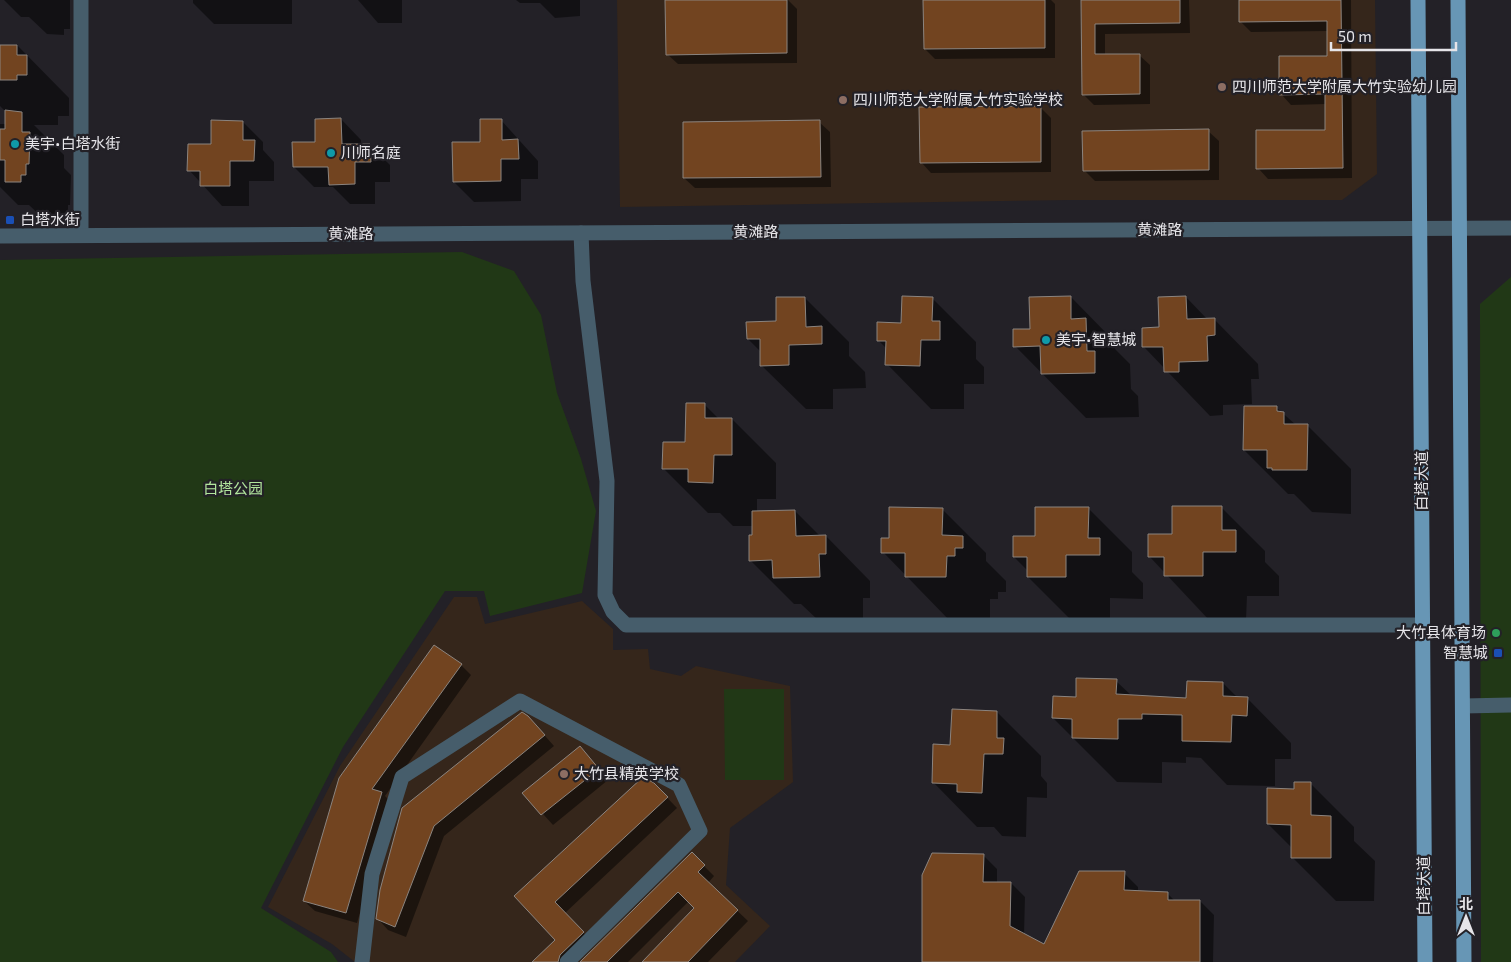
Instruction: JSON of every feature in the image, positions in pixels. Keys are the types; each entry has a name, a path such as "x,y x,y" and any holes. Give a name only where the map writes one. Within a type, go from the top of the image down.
{"main road":[{"name":"白塔大道","path":"1418,0 1425,962"},
{"path":"1458,0 1464,962"}],"street":[{"path":"80,236 81,0"},
{"name":"黄滩路","path":"0,236 1511,228"},
{"path":"581,233 583,281 607,480 605,595 613,612 626,625 1422,625"},
{"path":"362,962 372,874 402,777 520,701 679,785 700,831 567,962"},
{"path":"1463,706 1511,705"}],"shaded area":[{"path":"617,0 1375,0 1377,174 1342,200 1069,200 620,207"},
{"name":"大竹县精英学校","path":"454,597 477,597 485,624 582,601 613,629 613,650 648,649 650,669 681,676 696,666 790,686 793,782 730,828 726,885 770,926 735,962 355,962 332,944 268,907 340,766"}],"green space":[{"name":"白塔公园","path":"462,252 514,271 541,315 557,393 581,459 596,511 582,593 490,616 484,591 445,591 343,747 261,908 331,952 338,962 0,962 0,260"},
{"name":"大竹县体育场","path":"1511,277 1511,962 1481,962 1480,304"},
{"path":"724,689 784,689 784,780 725,780"}],"building":[{"path":"665,0 787,0 787,53 666,55"},
{"path":"923,0 1045,0 1045,48 924,49"},
{"path":"1081,0 1180,0 1180,23 1095,24 1095,54 1140,54 1140,94 1082,95"},
{"path":"1239,0 1341,0 1343,168 1256,169 1256,130 1325,130 1325,94 1279,95 1279,56 1327,56 1327,21 1239,22"},
{"path":"0,45 17,45 17,55 27,55 27,75 17,75 17,80 0,80"},
{"path":"1041,106 1041,162 920,163 919,107"},
{"name":"美宇•白塔水街","path":"5,110 22,112 22,132 30,132 29,164 26,164 26,175 21,175 21,182 5,182 5,160 0,160 0,129 5,129"},
{"name":"川师名庭","path":"341,118 342,144 370,144 371,162 355,162 355,184 329,185 328,167 293,167 292,142 315,142 315,119"},
{"path":"480,119 502,119 502,140 518,139 519,159 501,159 501,181 453,182 452,142 480,142"},
{"path":"211,120 243,121 243,140 255,140 254,161 230,161 230,186 200,186 200,171 187,171 188,144 211,144"},
{"path":"820,120 821,177 683,178 683,122"},
{"path":"1209,129 1209,170 1083,171 1082,131"},
{"path":"902,296 933,297 932,321 940,321 940,340 921,340 920,366 885,365 886,341 877,341 877,322 901,323"},
{"name":"美宇•智慧城","path":"1071,296 1071,319 1086,318 1087,351 1095,351 1095,373 1041,374 1040,346 1013,347 1013,329 1030,329 1029,297"},
{"name":"美宇•智慧城","path":"1186,296 1187,319 1215,318 1215,335 1207,336 1208,361 1179,362 1179,372 1164,372 1163,347 1142,347 1142,328 1159,327 1158,297"},
{"path":"776,297 805,297 806,327 822,326 822,344 789,345 789,365 760,366 760,339 747,339 746,322 776,321"},
{"path":"686,403 705,403 705,418 732,418 732,455 714,455 713,483 688,482 688,469 662,469 663,442 685,442"},
{"path":"1244,406 1277,406 1277,411 1284,412 1284,424 1308,424 1307,470 1272,470 1272,468 1267,468 1267,450 1243,450"},
{"path":"1172,506 1222,506 1222,530 1236,530 1236,552 1203,552 1203,576 1164,576 1164,557 1148,557 1148,534 1172,534"},
{"path":"889,507 943,508 942,535 963,536 963,548 955,548 955,556 947,556 946,577 905,577 905,553 881,553 881,538 889,538"},
{"path":"1035,507 1089,507 1088,538 1100,538 1100,555 1066,555 1066,577 1027,577 1027,557 1013,557 1013,536 1035,536"},
{"path":"795,510 796,536 826,535 826,554 819,554 820,577 773,578 772,560 749,561 749,535 752,535 752,511"},
{"path":"434,645 462,664 372,789 382,792 346,913 303,901 339,778"},
{"path":"1076,678 1117,679 1116,694 1186,698 1187,681 1223,682 1223,696 1248,697 1247,716 1232,715 1231,742 1182,741 1182,715 1142,714 1142,719 1118,719 1118,739 1072,738 1072,719 1052,718 1053,696 1076,697"},
{"path":"952,709 997,711 997,738 1004,738 1003,754 984,754 982,793 957,792 957,784 932,783 933,744 950,745"},
{"name":"大竹县精英学校","path":"522,712 545,735 434,826 395,927 376,919 380,890 402,808"},
{"name":"大竹县精英学校","path":"580,746 599,769 541,815 522,793"},
{"name":"大竹县精英学校","path":"643,777 654,783 668,797 555,902 584,932 560,955 558,962 532,962 555,940 514,896"},
{"path":"1294,782 1311,782 1311,815 1331,816 1331,858 1291,858 1291,825 1267,824 1267,788 1294,789"},
{"path":"692,852 705,865 698,872 738,910 688,962 642,962 694,908 678,892 607,962 580,962"},
{"path":"932,853 984,854 983,882 1011,882 1010,926 1044,944 1079,871 1125,871 1124,890 1168,892 1168,900 1200,900 1200,962 922,962 922,875"}],"place":[{"name":"四川师范大学附属大竹实验幼儿园","path":"1222,87"},
{"name":"四川师范大学附属大竹实验学校","path":"843,100"},
{"name":"美宇•白塔水街","path":"15,144"},
{"name":"川师名庭","path":"331,153"},
{"name":"白塔水街","path":"10,220"},
{"name":"美宇•智慧城","path":"1046,340"},
{"name":"大竹县体育场","path":"1496,633"},
{"name":"智慧城","path":"1498,653"},
{"name":"大竹县精英学校","path":"564,774"}]}
